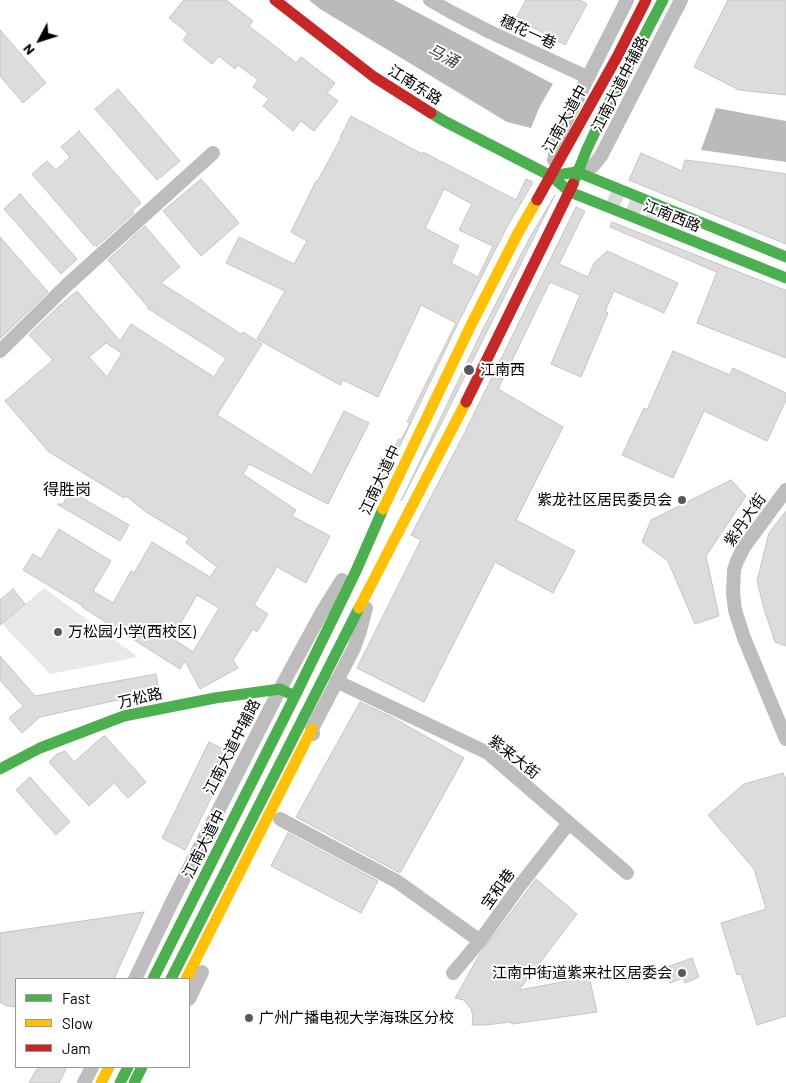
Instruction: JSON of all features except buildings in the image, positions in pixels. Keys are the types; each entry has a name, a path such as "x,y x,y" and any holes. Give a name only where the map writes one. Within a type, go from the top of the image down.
{"main road":[{"name":"江南东路","path":"275,0 382,82 444,120 551,176"},
{"name":"江南大道中","path":"173,978 306,726 371,584 452,430 530,239 551,176 617,57 646,0"},
{"name":"江南大道中","path":"154,978 356,572 424,421 530,239 570,192 604,113 663,0"},
{"path":"551,176 577,172 786,257"},
{"name":"江南西路","path":"551,176 570,192 786,278"},
{"path":"280,689 295,696"},
{"name":"万松路","path":"0,769 40,748 124,716 215,698 280,689"},
{"path":"187,978 243,866 306,726"},
{"path":"101,1083 108,1068"},
{"path":"120,1083 128,1068"},
{"path":"134,1083 142,1068"}],"street":[{"name":"穗花一巷","path":"430,0 482,28 588,77"},
{"path":"551,176 559,135 627,0"},
{"name":"江南大道中辅路","path":"577,172 593,166 601,156 681,0"},
{"path":"602,49 617,57"},
{"path":"631,62 645,69"},
{"path":"0,351 66,285 213,153"},
{"name":"紫丹大街","path":"786,490 744,547 734,570 733,594 735,610 744,638 786,740"},
{"name":"江南大道中辅路","path":"135,978 280,689 322,612 371,536"},
{"path":"190,996 280,819 309,756 312,744 306,726 336,681 354,648 371,584"},
{"name":"紫来大街","path":"336,681 488,753 626,873"},
{"path":"280,819 398,882 480,941"},
{"name":"宝和巷","path":"453,973 480,941 520,884 569,824"},
{"path":"172,902 188,910"},
{"path":"84,1083 92,1068"},
{"path":"146,1083 154,1068"}],"shaded area":[{"path":"44,588 138,657 50,674 2,624"}],"water":[{"name":"马涌","path":"309,0 394,0 553,84 540,106 531,128 507,122 320,9"},
{"path":"716,108 786,121 786,162 701,150"}],"tunnel":[{"path":"609,196 663,218"}],"traffic: fast":[{"path":"573,184 604,113 663,0"},
{"path":"431,113 551,176 570,192 786,278"},
{"path":"563,174 577,172 786,257"},
{"path":"154,978 295,696 356,571 383,509"},
{"path":"172,978 359,608"},
{"path":"0,769 40,748 124,716 215,698 280,689 295,696"},
{"path":"120,1083 128,1068"},
{"path":"134,1083 142,1068"}],"traffic: slow":[{"path":"383,509 471,325 537,200"},
{"path":"359,608 466,402"},
{"path":"187,978 312,729"},
{"path":"101,1083 108,1068"}],"traffic: jam":[{"path":"275,0 374,77 431,113"},
{"path":"537,200 617,57 646,0"},
{"path":"466,402 573,184"}],"place":[{"name":"江南西","path":"469,370"},
{"name":"紫龙社区居民委员会","path":"682,500"},
{"name":"万松园小学(西校区)","path":"58,632"},
{"name":"江南中街道紫来社区居委会","path":"682,973"},
{"name":"广州广播电视大学海珠区分校","path":"249,1018"}],"district":[{"name":"得胜岗","path":"67,490"}]}
